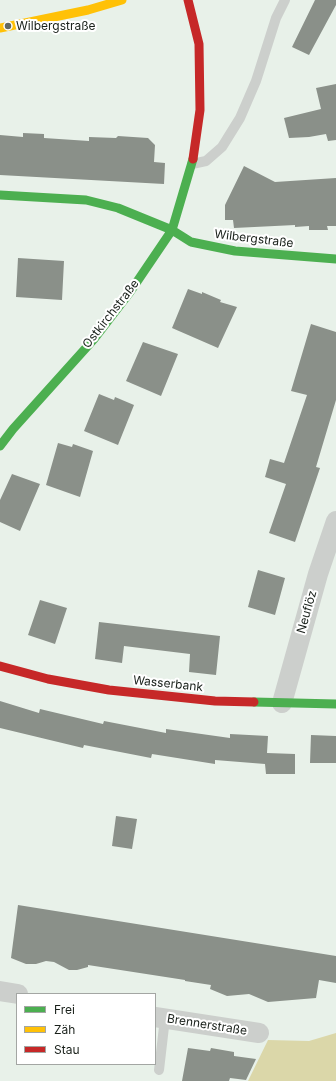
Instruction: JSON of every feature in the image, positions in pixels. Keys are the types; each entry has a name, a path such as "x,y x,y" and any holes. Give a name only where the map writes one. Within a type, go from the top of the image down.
{"street":[{"path":"0,28 88,10 122,0"},
{"name":"Ostkirchstraße","path":"0,446 6,428 94,338 130,292 172,230 192,164 200,110 199,44 188,0"},
{"name":"Wilbergstraße","path":"0,195 86,200 118,208 172,230 191,242 236,251 336,260"},
{"name":"Neuflöz","path":"282,703 318,574 336,521"},
{"name":"Wasserbank","path":"0,666 48,679 109,690 215,701 336,704"},
{"path":"0,991 16,994"},
{"name":"Brennerstraße","path":"160,1017 259,1033"}],"lane":[{"path":"192,164 206,161 222,147 240,118 256,81 276,18 285,0"},
{"path":"159,1070 160,1017"}],"shaded area":[{"path":"336,1033 336,1081 248,1081 268,1040 309,1041"}],"building":[{"path":"315,0 336,0 336,5 309,55 292,47"},
{"path":"336,84 336,140 328,141 326,134 289,138 284,118 321,109 316,88"},
{"path":"23,133 44,134 44,138 89,141 89,137 116,138 118,136 148,138 155,145 154,162 165,163 164,184 0,175 0,135 23,137"},
{"path":"244,166 275,182 336,178 336,226 327,226 328,230 309,230 309,226 295,227 295,225 234,228 233,220 225,220 225,205"},
{"path":"18,258 64,261 62,300 16,297"},
{"path":"188,289 202,294 202,292 221,300 220,302 237,307 218,348 172,328"},
{"path":"311,324 336,332 336,400 316,467 320,468 295,542 269,533 286,484 265,477 270,459 284,463 307,395 291,391"},
{"path":"143,342 178,354 161,396 126,381"},
{"path":"99,394 114,400 115,397 134,405 118,445 84,431"},
{"path":"58,443 72,447 73,444 93,451 80,497 46,485"},
{"path":"12,474 40,484 20,531 0,522 0,500"},
{"path":"258,570 285,578 275,615 248,607"},
{"path":"40,600 67,608 55,644 28,635"},
{"path":"99,622 220,636 216,675 189,672 190,654 124,646 122,663 95,659"},
{"path":"0,701 39,713 40,709 103,724 104,721 166,733 166,729 230,738 230,734 268,736 267,753 295,754 295,774 266,774 265,764 215,760 215,764 152,754 151,758 84,745 83,748 0,728"},
{"path":"311,735 336,736 336,763 310,763"},
{"path":"116,816 137,819 132,849 112,846"},
{"path":"18,905 336,956 336,983 319,980 316,998 268,1002 249,994 227,996 210,989 211,985 185,980 88,965 88,967 77,970 69,970 54,962 46,961 36,964 26,964 11,958"},
{"path":"188,1048 210,1051 211,1048 234,1052 234,1056 256,1059 246,1080 230,1078 229,1081 182,1081"}],"traffic: fast":[{"path":"0,446 13,429 94,339 130,292 172,230 193,159"},
{"path":"0,195 86,200 118,208 172,230 191,242 235,251 336,259"},
{"path":"254,702 336,704"}],"traffic: slow":[{"path":"0,28 88,10 122,0"}],"traffic: jam":[{"path":"188,0 199,44 200,110 193,159"},
{"path":"0,666 48,679 109,690 215,701 254,702"}],"place":[{"name":"Wilbergstraße","path":"8,26"}]}
